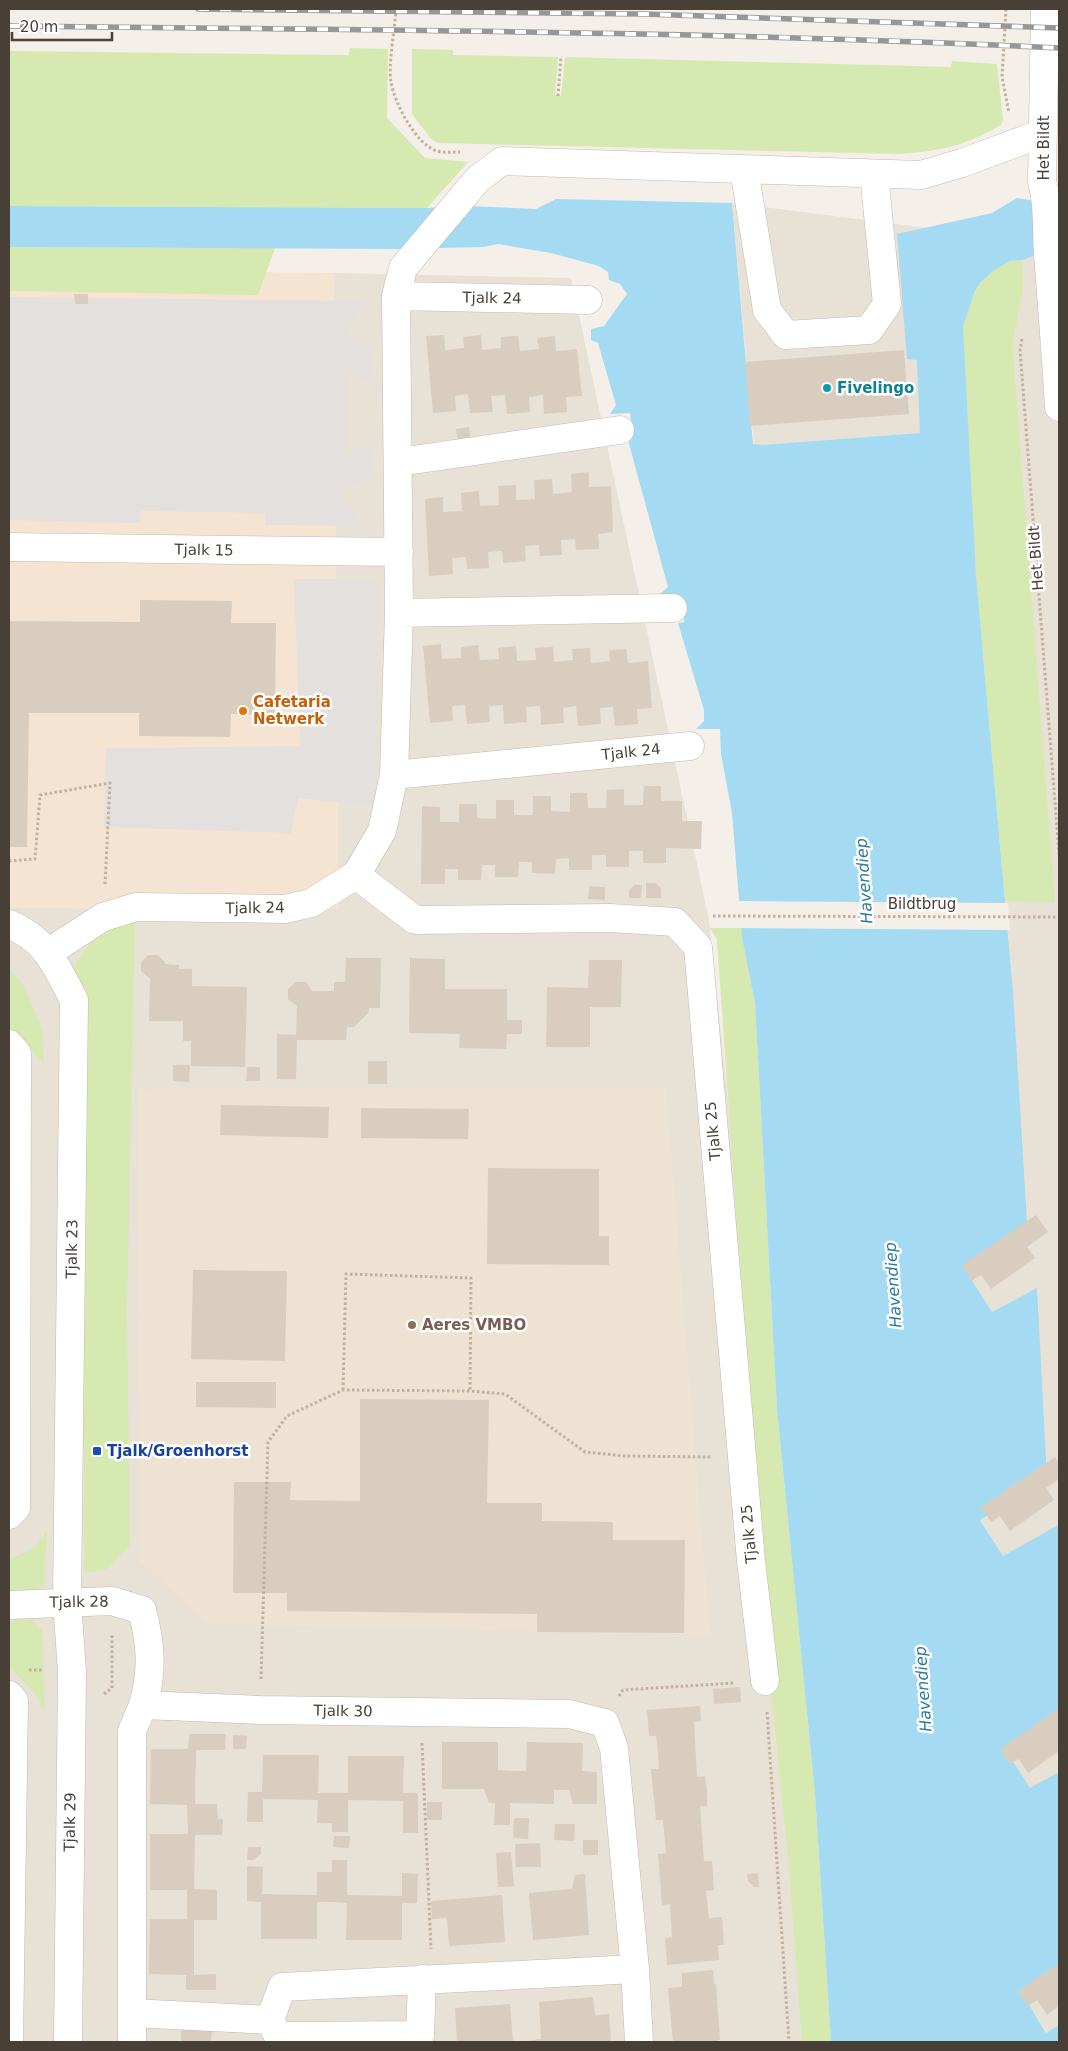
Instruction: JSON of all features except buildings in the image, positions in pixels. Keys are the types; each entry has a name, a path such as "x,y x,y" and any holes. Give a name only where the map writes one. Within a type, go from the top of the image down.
{"street":[{"name":"Het Bildt","path":"1045,9 1042,182 1046,197 1048,252 1057,310 1059,407"},
{"path":"502,161 920,175 962,163 1043,133"},
{"name":"Tjalk 24","path":"49,952 103,917 136,908 285,909 311,903 356,875 382,831 394,775 399,613 396,296 403,268 478,179 502,161"},
{"path":"744,168 767,310 786,335 869,330 887,304 874,174"},
{"name":"Tjalk 24","path":"396,296 588,300"},
{"path":"399,462 620,430"},
{"name":"Tjalk 15","path":"9,548 399,552"},
{"path":"399,613 673,608"},
{"name":"Tjalk 24","path":"394,775 690,746"},
{"name":"Tjalk 25","path":"356,875 415,920 610,918 675,922 698,947 742,1457 765,1681"},
{"name":"Tjalk 23","path":"9,924 19,929 49,952 74,1000 67,1601"},
{"path":"9,1044 17,1053 16,1508 9,1515"},
{"name":"Tjalk 28","path":"9,1605 67,1601 112,1601 142,1610 149,1637 150,1680 143,1705"},
{"name":"Tjalk 29","path":"67,1601 72,1672 68,2042"},
{"path":"9,1695 14,1701 9,2042"},
{"path":"132,2042 132,1731 143,1705"},
{"name":"Tjalk 30","path":"143,1705 260,1710 569,1714 605,1723"},
{"path":"605,1723 614,1748 635,1969 639,2042"},
{"path":"427,1979 420,2035 278,2036 270,2020 282,1987 427,1979 635,1969"},
{"path":"132,2013 270,2020"}],"path":[{"path":"396,9 391,81 405,119 424,142 438,151 469,152 502,161"},
{"path":"558,96 561,56"},
{"name":"Het Bildt","path":"1023,330 1020,350 1059,854"},
{"path":"9,861 35,859 40,795 110,783 103,917"},
{"name":"Bildtbrug","path":"722,914 1059,917"},
{"path":"342,1390 346,1274 471,1278 470,1391"},
{"path":"260,1710 268,1442 287,1416 342,1390 470,1391 505,1394 585,1452 624,1456 742,1457"},
{"path":"605,1723 622,1690 765,1681 789,2042"},
{"path":"420,1712 427,1979"}],"shaded area":[{"path":"732,203 1059,245 1059,1540 1058,1525 1003,1556 980,1519 1037,1288 992,1313 969,1276 1013,991 983,644 920,433 754,446"},
{"path":"9,270 334,273 338,909 9,908"},
{"path":"334,273 571,278 709,920 827,2042 9,2042 9,908 338,909"},
{"path":"9,297 366,301 349,327 349,335 374,350 374,386 346,370 346,455 373,442 373,475 344,490 344,499 363,526 265,525 265,513 141,511 139,523 9,520"},
{"path":"294,579 378,579 377,806 298,798 291,833 104,827 106,748 300,746"},
{"name":"Aeres VMBO","path":"666,1088 710,1635 208,1624 140,1561 138,1089"},
{"path":"1059,1720 1059,1772 1030,1789 1007,1752"},
{"path":"1059,1974 1059,2025 1047,2033 1024,1996"}],"green space":[{"path":"350,48 388,49 387,118 425,158 468,162 427,208 9,206 9,51 349,55"},
{"path":"412,49 453,50 453,55 558,57 555,95 561,96 565,57 951,67 952,61 997,64 1003,120 1001,125 963,143 941,149 900,154 438,143 432,140 412,114"},
{"path":"9,247 275,248 258,295 9,291"},
{"path":"1022,260 1023,288 1013,342 1014,366 1055,902 1005,901 976,576 963,326 976,292 989,274 997,267 1008,262"},
{"path":"135,920 127,1309 130,1545 107,1569 84,1573 84,1111 75,995 75,964 97,933"},
{"path":"710,928 742,928 755,1003 777,1409 815,1794 831,2042 802,2042 789,1867 766,1641 717,940"},
{"path":"9,969 23,984 42,1028 44,1064 9,1030"},
{"path":"47,1530 44,1585 36,1591 27,1594 9,1590 9,1559 31,1549 40,1541"},
{"path":"15,1620 31,1620 42,1630 45,1712 34,1692 9,1667 9,1624"}],"water":[{"name":"Havendiep","path":"1017,198 1059,205 1059,247 1022,260 1010,261 993,271 981,282 975,291 963,326 976,576 1013,991 1028,1239 969,1276 992,1312 1037,1288 1047,1478 980,1520 1003,1556 1058,1525 1059,1720 1007,1752 1030,1788 1059,1772 1059,1974 1024,1996 1046,2033 1059,2025 1059,2042 831,2042 815,1794 777,1409 755,1003 742,937 732,813 721,754 720,729 696,729 704,721 704,710 678,623 684,622 683,599 658,596 668,587 628,440 633,437 630,413 610,414 616,405 598,343 591,340 591,329 604,326 627,294 620,284 609,280 608,272 599,266 551,253 498,244 483,247 398,249 9,247 9,206 427,208 468,206 536,209 556,199 732,203 753,444 762,445 920,433 917,360 907,359 897,234 992,213"}],"pier":[{"path":"737,901 1008,903 1010,930 739,928"}],"railway":[{"path":"198,9 643,14 1059,28"},
{"path":"9,26 665,35 928,42 1059,48"}],"place":[{"name":"Fivelingo","path":"827,388"},
{"name":"Cafetaria Netwerk","path":"243,711"},
{"name":"Aeres VMBO","path":"412,1325"},
{"name":"Tjalk/Groenhorst","path":"97,1451"}]}
